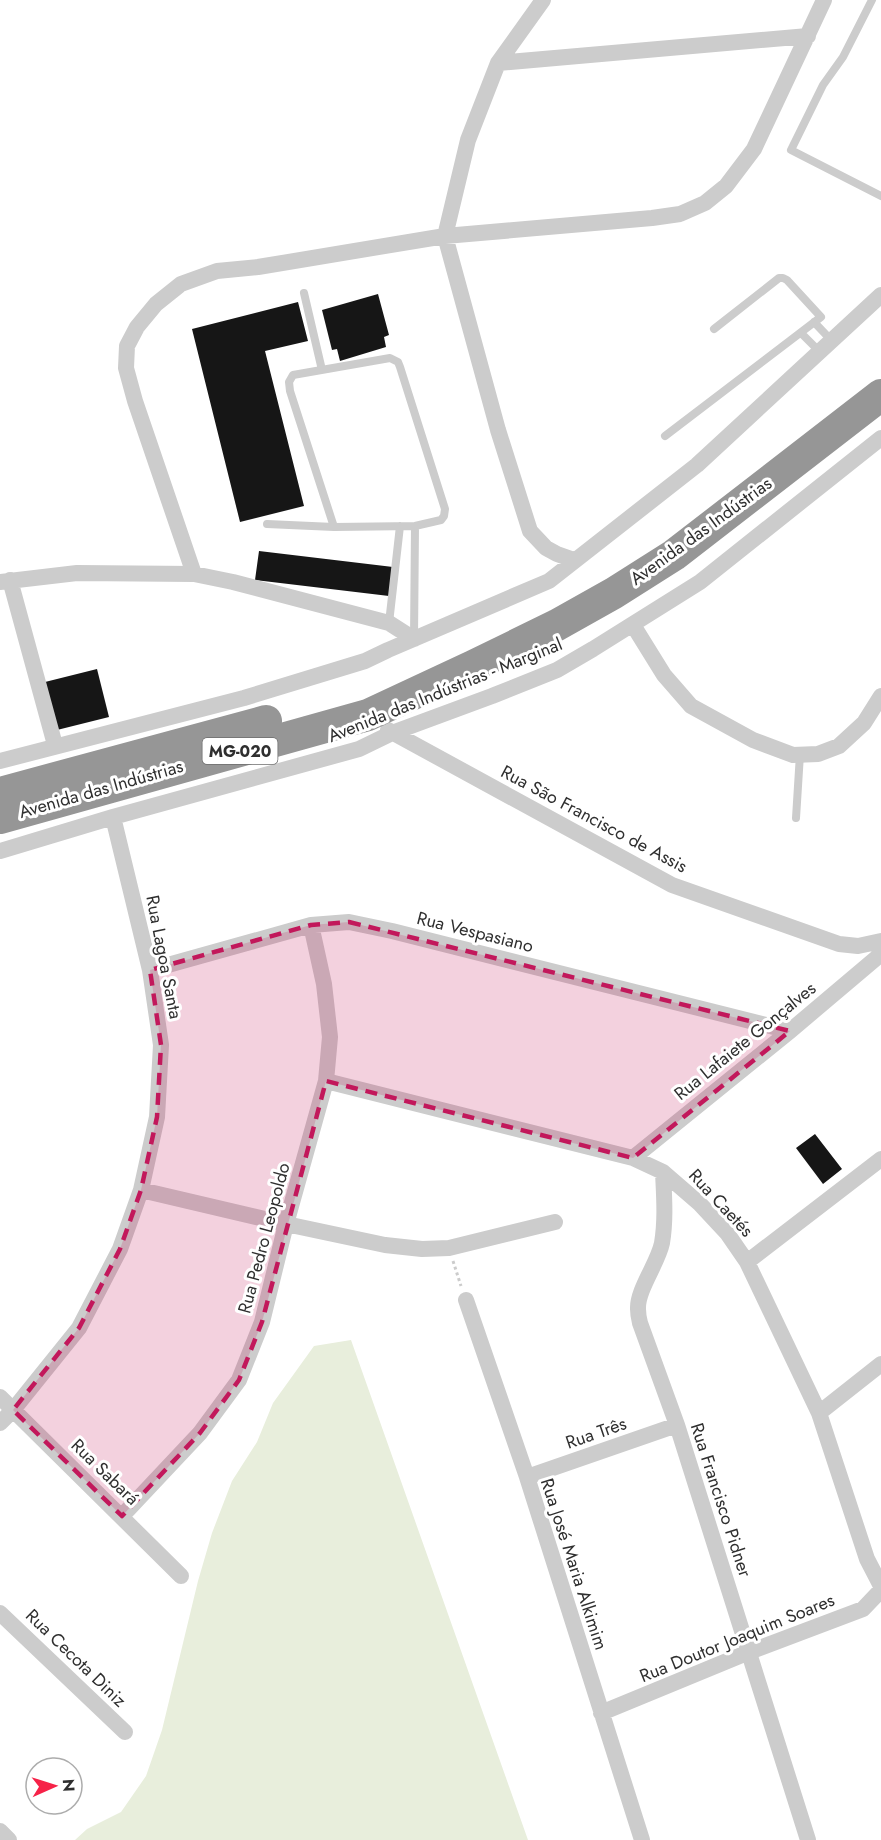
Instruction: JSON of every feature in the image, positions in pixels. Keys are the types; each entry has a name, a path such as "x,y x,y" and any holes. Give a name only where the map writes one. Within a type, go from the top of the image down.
{"highway":[{"name":"Avenida das Indústrias","path":"856,413 881,382"},
{"name":"Avenida das Indústrias","path":"0,818 380,724 473,666 557,625 614,593 674,555 881,395"},
{"name":"Avenida das Indústrias","path":"0,793 177,729 247,711 473,666"}],"street":[{"path":"543,0 498,63 468,140 445,236 498,430 530,531 546,548 574,560"},
{"path":"194,574 126,368 127,346 137,327 156,304 181,284 217,271 258,267 445,236 652,218 680,214 705,203 726,186 754,149 824,0"},
{"path":"498,63 808,36"},
{"path":"247,711 549,581 697,465 881,295"},
{"name":"Avenida das Indústrias - Marginal","path":"0,851 358,749 380,724 557,670 699,582 881,438"},
{"path":"55,745 5,581 77,573 194,574 389,622 414,639"},
{"path":"388,650 389,622"},
{"path":"633,625 664,675 691,706 753,740 792,754 818,754 839,746 864,723 881,696"},
{"name":"Rua São Francisco de Assis","path":"380,724 672,885 839,944 858,946 881,941"},
{"path":"0,760 55,745 177,729"},
{"name":"Rua Lagoa Santa","path":"0,1423 79,1328 120,1249 141,1190 157,1117 160,1045 150,970 113,817"},
{"name":"Rua Vespasiano","path":"150,970 311,926 349,922 790,1031"},
{"name":"Rua Pedro Leopoldo","path":"122,1516 200,1433 239,1380 262,1322 286,1224 326,1081 330,1037 324,984 311,926"},
{"name":"Rua Lafaiete Gonçalves","path":"633,1158 881,954"},
{"name":"Rua Caetés","path":"326,1081 633,1158 663,1172 707,1211 727,1233 747,1262 819,1413 867,1559 881,1586"},
{"path":"747,1262 881,1159"},
{"name":"Rua Francisco Pidner","path":"663,1172 665,1213 662,1244 637,1308 640,1323 677,1425 808,1840"},
{"path":"141,1190 385,1245 422,1249 449,1248 555,1222"},
{"name":"Rua José Maria Alkimim","path":"466,1300 526,1477 642,1840"},
{"path":"819,1413 881,1364"},
{"name":"Rua Sabará","path":"0,1397 182,1576"},
{"name":"Rua Três","path":"526,1477 677,1425"},
{"name":"Rua Doutor Joaquim Soares","path":"601,1713 749,1652 862,1609 881,1590"},
{"name":"Rua Cecota Diniz","path":"0,1613 124,1732"},
{"path":"0,1831 9,1840"}],"lane":[{"path":"873,0 843,57 823,85 791,150 881,196"},
{"path":"665,436 821,317 783,278 779,278 714,329"},
{"path":"304,293 322,370"},
{"path":"814,322 826,346"},
{"path":"801,333 826,346"},
{"path":"267,524 334,527 415,526 441,520 444,516 445,511 398,362 390,358 293,375 291,378 289,386 334,527"},
{"path":"389,622 400,526"},
{"path":"414,639 415,526"},
{"path":"796,819 800,754"}],"path":[{"path":"449,1248 466,1300"}],"highlighted area":[{"path":"349,922 790,1031 633,1158 326,1081 262,1322 239,1380 200,1433 122,1516 13,1410 79,1328 120,1249 141,1190 157,1117 161,1045 150,970 311,925"}],"green space":[{"path":"351,1340 528,1840 75,1840 87,1829 121,1812 146,1776 162,1730 212,1533 232,1481 257,1442 273,1403 314,1346"}],"building":[{"path":"378,294 389,335 384,337 386,347 340,361 337,349 332,350 322,310"},
{"path":"298,302 308,341 265,351 304,506 240,522 192,329"},
{"path":"259,551 393,567 389,596 255,580"},
{"path":"97,669 109,717 53,731 41,683"},
{"path":"815,1134 842,1169 823,1184 796,1148"}]}
